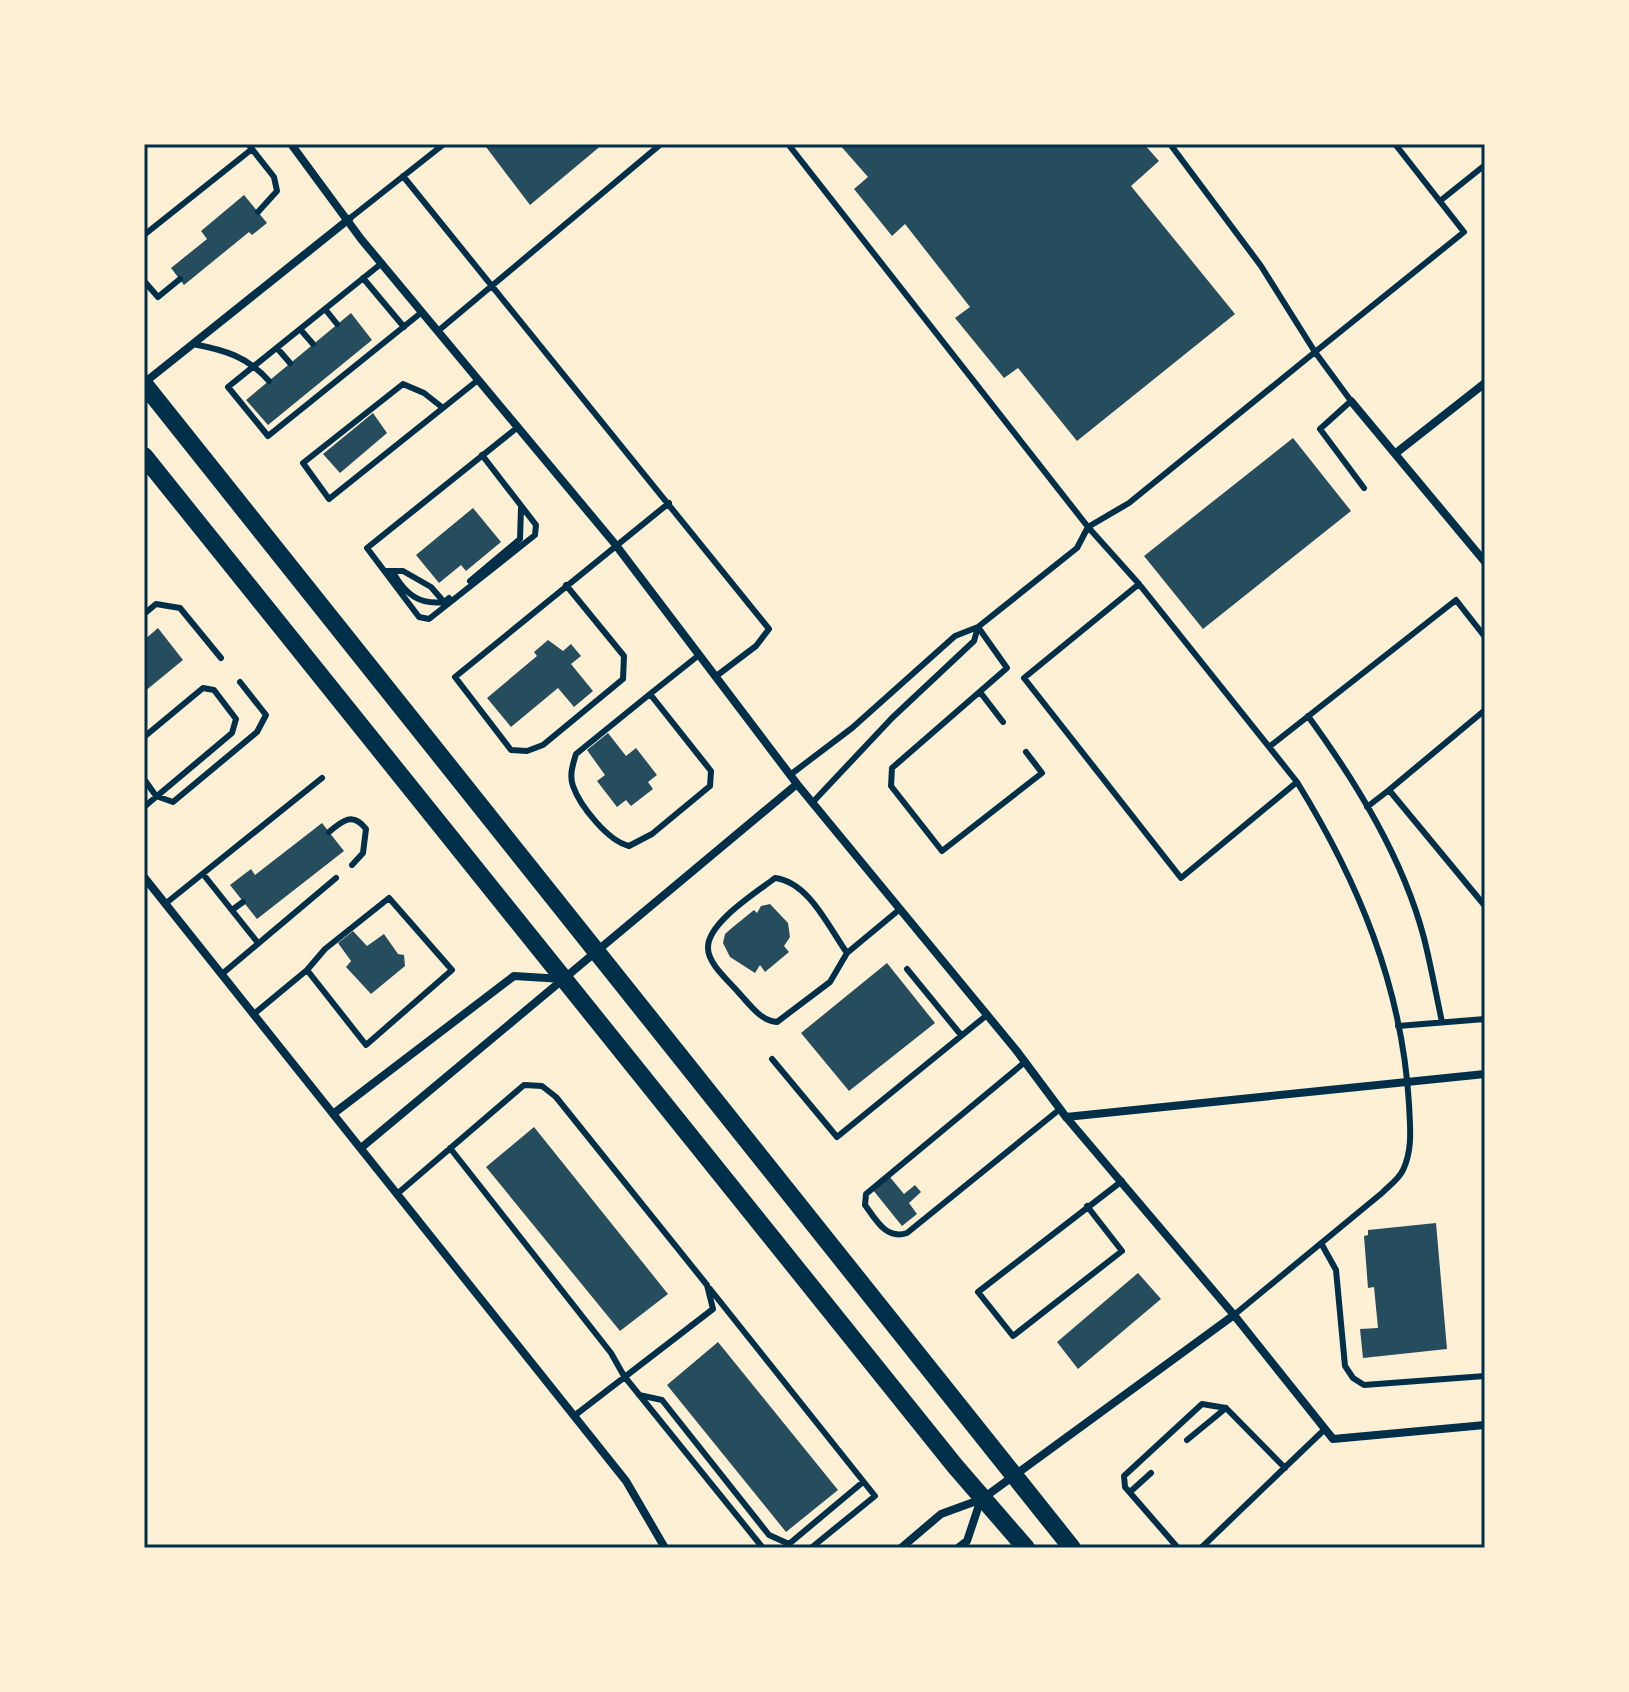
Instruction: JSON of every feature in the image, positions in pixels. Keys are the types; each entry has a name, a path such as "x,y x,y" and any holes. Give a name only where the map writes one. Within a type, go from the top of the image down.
{"main road":[{"path":"144,384 597,953 767,1161 841,1262 1072,1548"},
{"path":"144,456 982,1499 1026,1548"}],"street":[{"path":"291,144 382,263 615,544 812,803 1333,1439 1485,1425"},
{"path":"144,384 349,219"},
{"path":"1396,453 1485,383"},
{"path":"1351,401 1485,562"},
{"path":"361,1148 797,784"},
{"path":"144,877 626,1481 665,1548"},
{"path":"333,1114 514,976 564,979"},
{"path":"1063,1113 1485,1074"},
{"path":"901,1548 941,1514 982,1499 1234,1315"},
{"path":"958,1548 967,1541 982,1499"}],"lane":[{"path":"349,219 444,144"},
{"path":"438,331 661,144"},
{"path":"788,144 1088,527 1139,584 1297,782 1334,843 1370,920 1398,1026 1407,1081 1411,1147 1402,1173 1234,1315"},
{"path":"1170,144 1261,266 1315,352 1351,401 1320,429 1364,488"},
{"path":"790,775 852,728 955,636 978,627 1077,548 1088,527 1129,503 1464,232 1395,144"},
{"path":"144,235 250,146 274,177 277,191 258,212"},
{"path":"1440,201 1485,165"},
{"path":"403,176 769,629 756,646 715,677"},
{"path":"382,263 228,387 268,436 294,410 317,397 422,312"},
{"path":"363,278 404,327"},
{"path":"144,281 158,297 180,279"},
{"path":"325,309 337,324"},
{"path":"300,329 313,344"},
{"path":"193,344 227,350 255,365 269,381"},
{"path":"277,348 290,363"},
{"path":"359,352 365,358"},
{"path":"335,371 340,378"},
{"path":"443,408 424,393 403,384 303,463 329,499 443,408 478,380"},
{"path":"312,390 317,397"},
{"path":"482,455 536,525 535,535 429,619 419,617 367,548 482,455 518,427"},
{"path":"566,585 624,656 623,679 543,745 527,751 511,750 455,677 615,544 669,503"},
{"path":"394,574 403,589 426,604 444,602 520,539 521,506"},
{"path":"385,571 394,574 403,571 444,602"},
{"path":"1024,678 1139,584"},
{"path":"1269,747 1456,600 1485,637"},
{"path":"144,614 156,604 180,608 221,658"},
{"path":"978,627 1007,668 1024,678 1181,878 1297,782"},
{"path":"812,803 892,718 974,641 978,627"},
{"path":"650,694 711,771 712,778 699,798 652,834 629,846 613,839 573,785 571,768 576,754 650,694 699,655"},
{"path":"1007,668 892,768 891,786 942,851 1042,773 1026,752"},
{"path":"144,779 156,796 173,802 257,732 266,715 240,682"},
{"path":"144,737 203,688 214,690 236,719 232,733 144,807"},
{"path":"980,692 1003,722"},
{"path":"1367,807 1485,710"},
{"path":"1308,716 1367,807 1390,851 1424,935 1442,1022"},
{"path":"165,904 322,778"},
{"path":"1389,790 1485,906"},
{"path":"329,832 344,820 351,819 360,821 366,829 363,853 352,865"},
{"path":"203,874 258,943"},
{"path":"222,974 336,878"},
{"path":"847,953 804,893 786,879 775,878 722,920 710,937 707,950 714,963 753,1009 768,1022 777,1022 795,1012 830,982 847,953 900,909"},
{"path":"254,1014 307,970 325,949 389,898 452,970 366,1045 307,970"},
{"path":"232,910 243,902"},
{"path":"907,969 961,1035"},
{"path":"772,1059 837,1137 987,1015"},
{"path":"1398,1026 1485,1019"},
{"path":"1025,1062 866,1194 865,1205 885,1231 892,1235 907,1233 1063,1113"},
{"path":"397,1194 524,1085 542,1086 556,1097 875,1496 811,1548"},
{"path":"450,1148 611,1353 624,1376 763,1548"},
{"path":"1087,1206 1122,1251 1013,1336 978,1292 1087,1206 1122,1181"},
{"path":"1321,1243 1336,1270 1345,1366 1353,1378 1364,1385 1485,1376"},
{"path":"574,1416 713,1309 707,1285"},
{"path":"639,1395 662,1400 769,1535 789,1544 863,1482"},
{"path":"1178,1548 1130,1492 1124,1476 1202,1404 1226,1408 1285,1468"},
{"path":"1187,1440 1226,1408"},
{"path":"1201,1548 1325,1429"},
{"path":"1130,1492 1151,1473"}],"building":[{"path":"490,144 603,144 530,205 486,147"},
{"path":"839,144 1144,144 1159,161 1131,186 1235,314 1077,441 1018,368 1004,378 955,318 970,307 905,224 892,236 854,189 868,177"},
{"path":"244,195 267,223 252,235 249,232 184,285 171,268 207,239 201,231"},
{"path":"351,313 372,340 268,425 246,400"},
{"path":"373,413 387,433 340,473 323,454"},
{"path":"1293,438 1351,511 1203,629 1144,556"},
{"path":"473,508 501,542 466,571 461,565 439,583 416,555"},
{"path":"158,628 183,660 144,692 144,640"},
{"path":"548,640 563,651 571,644 581,656 571,664 593,691 574,707 558,688 511,727 487,698 537,656 534,652"},
{"path":"608,733 626,756 636,748 657,775 648,782 653,789 631,806 626,800 617,807 597,781 605,775 587,750"},
{"path":"322,823 344,851 257,919 230,885 251,869 255,875"},
{"path":"770,904 788,923 790,937 784,946 789,952 765,972 760,965 755,973 730,957 723,943 725,934 733,927 754,910 757,913 761,906"},
{"path":"353,931 367,946 384,934 398,954 404,955 405,966 371,994 346,967 351,961 338,943"},
{"path":"887,963 935,1023 849,1091 801,1033"},
{"path":"534,1127 668,1294 620,1331 486,1167"},
{"path":"889,1176 904,1194 915,1185 921,1192 909,1203 917,1214 902,1226 873,1190"},
{"path":"1436,1223 1447,1349 1363,1358 1360,1329 1378,1328 1374,1287 1368,1288 1364,1236 1368,1235 1368,1230"},
{"path":"1138,1273 1161,1299 1078,1369 1057,1342"},
{"path":"718,1342 838,1490 786,1532 667,1385"}]}
